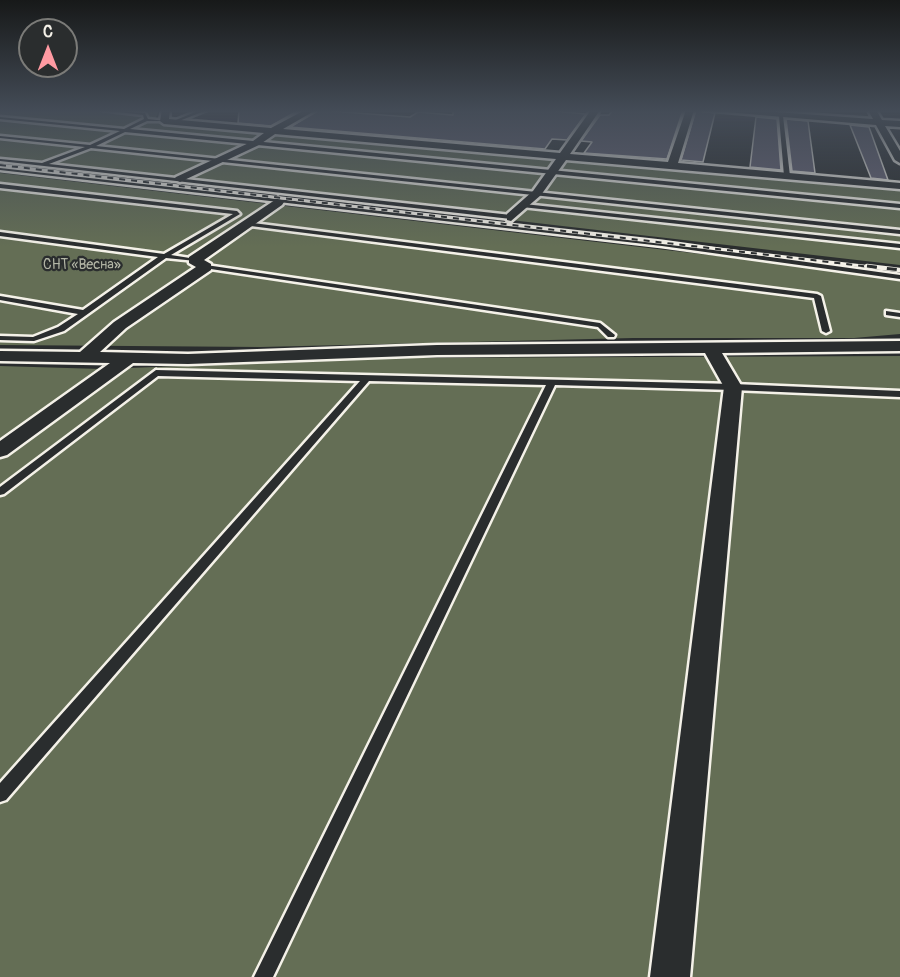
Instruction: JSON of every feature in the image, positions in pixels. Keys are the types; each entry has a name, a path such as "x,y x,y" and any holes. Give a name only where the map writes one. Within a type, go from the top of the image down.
{"street":[{"path":"180,179 229,156"},
{"path":"560,156 900,186"},
{"path":"511,217 537,193 565,156"},
{"path":"672,165 675,156"},
{"path":"86,356 120,325 200,264 245,224 278,202"},
{"path":"0,356 188,359 437,350 900,346"},
{"path":"670,977 733,387 710,347"},
{"path":"2,449 130,357"}],"lane":[{"path":"40,165 66,156"},
{"path":"175,156 900,232"},
{"path":"385,156 900,206"},
{"path":"785,156 787,176"},
{"path":"0,160 511,217"},
{"path":"0,169 662,244 900,277"},
{"path":"0,186 237,213 164,257 82,312 61,329 34,339 0,338"},
{"path":"525,206 900,246"},
{"path":"245,224 817,296 826,331"},
{"path":"0,234 164,257 600,325 611,335"},
{"path":"0,298 82,312"},
{"path":"889,313 900,315"},
{"path":"0,492 156,373 365,380 733,387 900,394"},
{"path":"0,795 365,380"},
{"path":"262,977 552,382"}],"green space":[{"path":"0,156 515,156 900,191 900,265 0,161"},
{"name":"СНТ «Весна»","path":"0,173 839,270 900,281 900,334 854,338 633,338 261,347 0,345"},
{"path":"900,356 900,977 0,977 0,366 101,369 399,358"}],"building":[{"path":"620,156 668,156 667,159"},
{"path":"682,156 705,156 703,162 681,160"},
{"path":"751,156 780,156 781,170 750,167"},
{"path":"790,156 813,156 815,173 792,171"},
{"path":"862,156 879,156 888,180 871,178"}],"railway":[{"path":"0,165 880,268"},
{"path":"867,266 900,270"}]}
